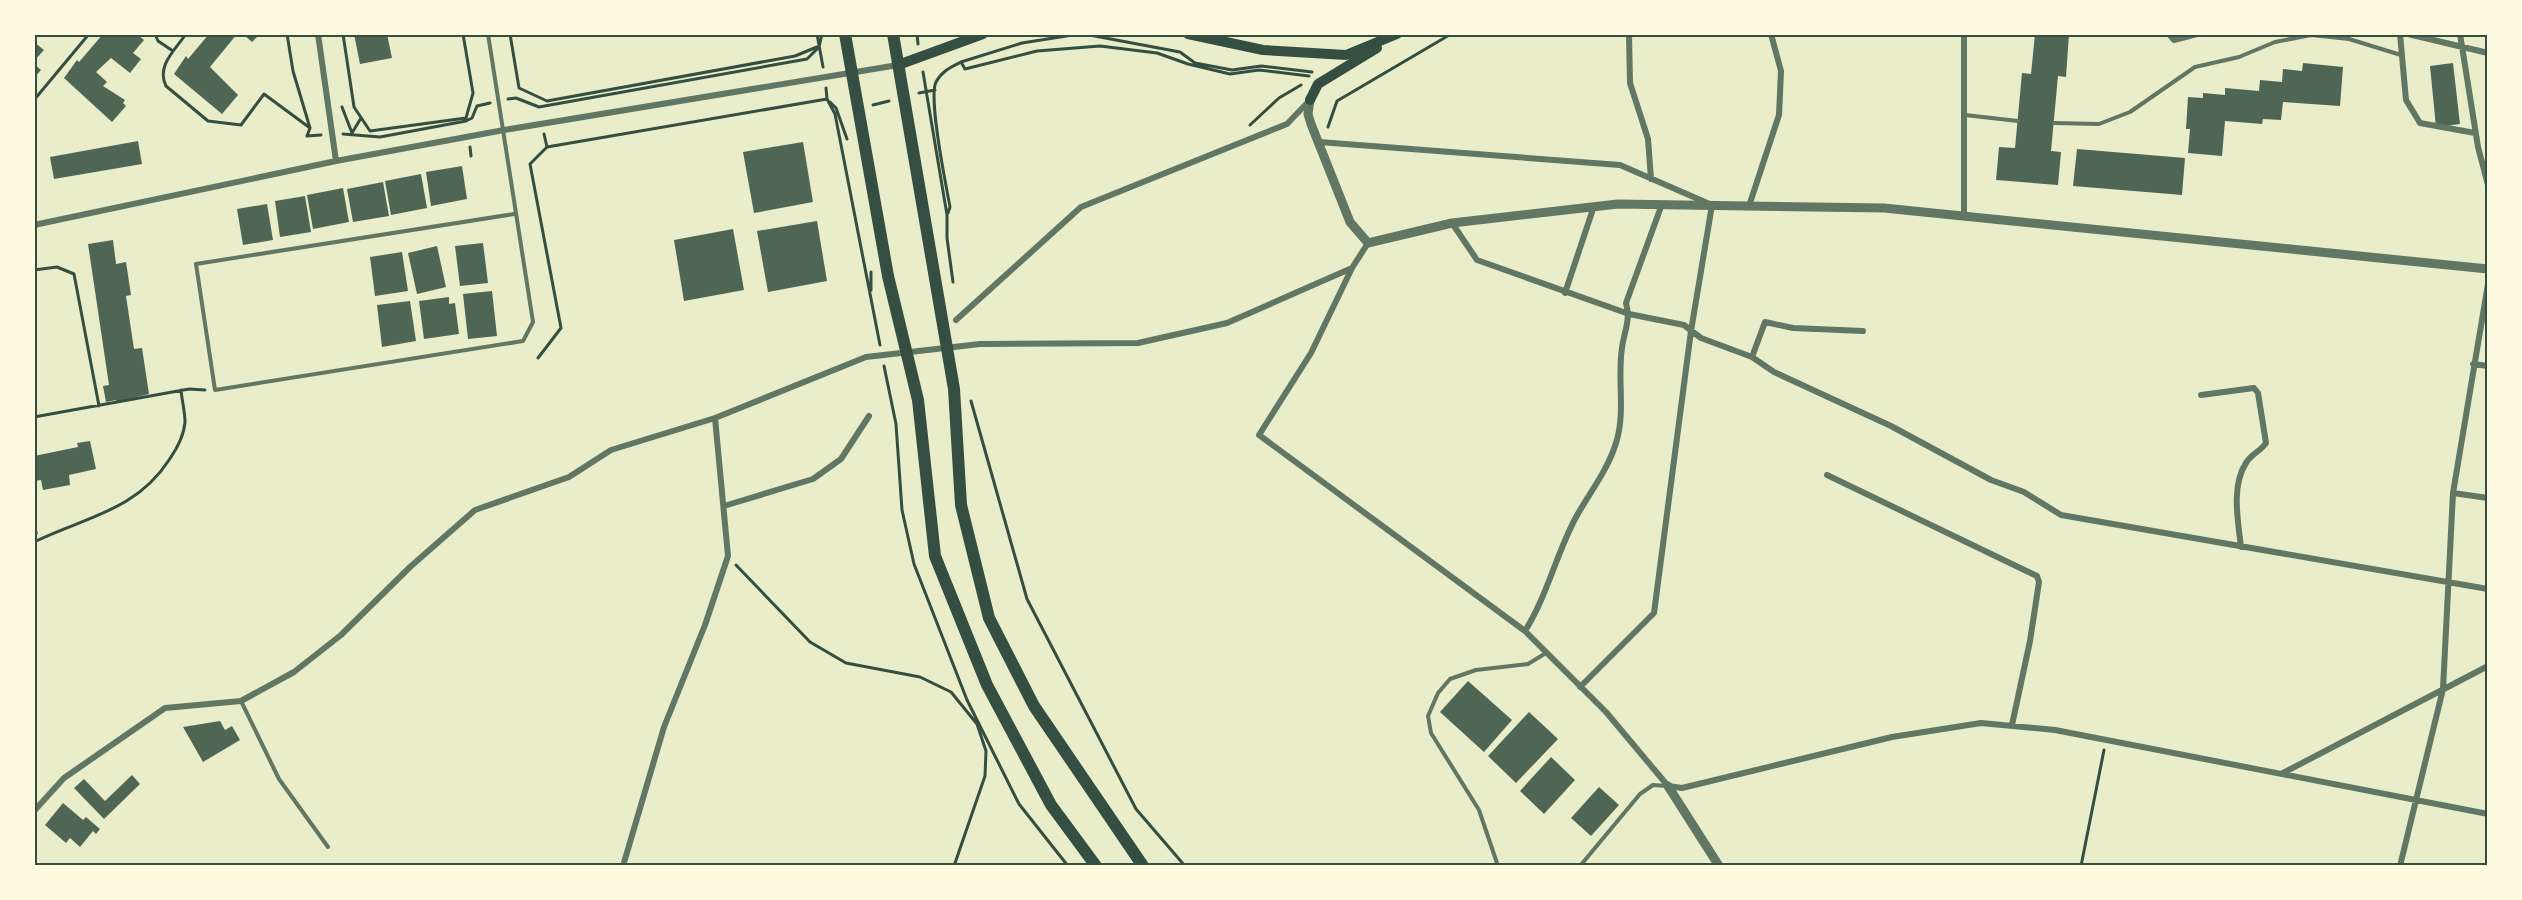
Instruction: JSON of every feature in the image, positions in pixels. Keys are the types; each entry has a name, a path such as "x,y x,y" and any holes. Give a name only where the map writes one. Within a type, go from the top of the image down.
{"main road":[{"path":"845,34 888,276 918,400 934,556 987,685 1051,805 1096,866"},
{"path":"893,34 954,389 961,505 989,618 1034,706 1143,866"},
{"path":"898,65 983,34"},
{"path":"1188,34 1205,40 1263,50 1346,55 1399,34"},
{"path":"1310,100 1322,81 1399,34"}],"street":[{"path":"318,34 336,161"},
{"path":"1629,34 1630,83 1648,139 1651,179"},
{"path":"1749,206 1779,114 1781,70 1772,34"},
{"path":"1964,216 1965,34"},
{"path":"2169,34 2174,39 2197,34"},
{"path":"2400,34 2406,100 2420,123 2475,133"},
{"path":"2408,34 2462,49 2487,53"},
{"path":"2460,34 2475,133 2487,185"},
{"path":"34,225 336,161 504,130 898,65"},
{"path":"1310,100 1308,114 1350,222 1368,243"},
{"path":"956,320 1081,207 1287,124 1310,100"},
{"path":"1319,142 1620,165 1712,205"},
{"path":"1719,866 1668,786 1580,687 1526,631 1259,435 1311,353 1352,268 1368,243 1452,224 1618,204 1884,208 2487,268"},
{"path":"1526,631 1540,608 1575,519 1604,474 1616,442 1622,413 1622,347 1629,314 1626,303 1662,204"},
{"path":"1580,687 1654,613 1691,331 1712,205"},
{"path":"1565,293 1593,208"},
{"path":"1452,224 1477,260 1629,314 1684,325 1701,338 1752,357 1774,372 1891,426 1991,480 2024,492 2061,515 2487,589"},
{"path":"34,811 64,778 165,708 241,700 294,672 341,635 410,567 475,510 569,477 611,450 715,417 866,357 980,344 1138,343 1227,323 1352,268"},
{"path":"2400,866 2414,800 2443,689 2453,493 2487,284"},
{"path":"1752,357 1763,327 1769,321 1793,328 1863,331"},
{"path":"2473,364 2487,366"},
{"path":"2201,395 2245,387 2254,388 2258,393 2266,442 2250,457 2240,476 2237,512 2241,547"},
{"path":"724,506 813,478 841,459 869,416"},
{"path":"623,866 664,727 705,625 728,556 715,417"},
{"path":"1827,475 2037,576 2030,641 2012,725"},
{"path":"2453,493 2487,498"},
{"path":"2283,773 2487,666"},
{"path":"1668,786 1682,788 1892,737 1981,723 2012,725 2106,740 2487,814"}],"lane":[{"path":"488,34 504,130 514,214 533,322 523,341 215,390 196,264 514,214"},
{"path":"2054,123 2099,124 2130,112 2195,67 2239,57 2275,42 2320,36 2349,39 2401,55"},
{"path":"1965,115 2018,121"},
{"path":"1497,866 1479,810 1431,733 1428,716 1438,693 1450,679 1476,669 1528,664 1546,652"},
{"path":"241,700 279,779 327,847"},
{"path":"1580,866 1640,794 1653,785 1668,786"}],"path":[{"path":"34,100 89,34"},
{"path":"155,34 158,41 173,51"},
{"path":"186,34 164,64 162,75 166,86 208,121 241,125 264,94 310,128"},
{"path":"287,34 293,71 310,128 307,136"},
{"path":"343,34 354,107 369,131 466,118 473,93 464,34"},
{"path":"510,34 519,88 548,101 795,56 819,47"},
{"path":"817,34 819,47"},
{"path":"516,98 539,107 807,59 819,47 822,34"},
{"path":"947,215 950,207 939,137 935,90 935,84 944,71 961,62 1022,43 1079,34"},
{"path":"1084,34 1180,52 1195,63 1232,70 1261,66 1311,71 1322,81"},
{"path":"1334,143 1327,125 1337,101 1451,34"},
{"path":"961,62 965,69 1037,51 1100,46 1157,53 1188,64 1230,74 1259,70 1308,75 1311,79 1279,98 1248,127"},
{"path":"836,114 935,90"},
{"path":"927,92 947,215 947,237 954,290"},
{"path":"538,358 561,328 530,164 547,147 827,99 836,108 872,301"},
{"path":"341,101 352,133"},
{"path":"352,133 380,137 466,121 472,118 477,106"},
{"path":"352,133 361,118"},
{"path":"34,270 57,267 74,274 99,406"},
{"path":"34,417 181,390 215,390"},
{"path":"34,542 104,515 138,495 164,469 177,448 185,424 181,390"},
{"path":"969,394 1027,599 1136,809 1185,866"},
{"path":"728,556 810,642 846,663 920,676 951,692 976,724 986,751 985,776 954,866"},
{"path":"2081,866 2106,740"}],"building":[{"path":"103,34 137,34 144,40 133,53 141,59 130,73 111,58 96,72 107,82 103,86 125,100 123,103 126,106 112,122 64,78 77,60 79,62"},
{"path":"209,34 237,34 210,67 238,95 222,114 174,74 186,56 188,59"},
{"path":"243,34 254,34 257,37 252,42"},
{"path":"354,34 387,34 392,58 360,64"},
{"path":"2035,34 2069,34 2066,77 2058,76 2051,151 2061,152 2058,185 1996,180 1999,147 2015,148 2022,73 2031,74"},
{"path":"34,42 44,50 34,61"},
{"path":"2303,63 2343,67 2340,106 2283,102 2281,120 2263,119 2262,124 2225,121 2222,156 2188,153 2190,129 2186,129 2188,97 2203,98 2203,93 2225,95 2225,88 2259,91 2260,80 2282,82 2283,69 2302,71"},
{"path":"2453,63 2460,124 2436,127 2430,66"},
{"path":"34,64 41,70 34,78"},
{"path":"138,141 142,164 54,179 50,157"},
{"path":"803,142 813,202 754,213 743,152"},
{"path":"2077,149 2185,158 2182,195 2073,186"},
{"path":"462,166 467,199 431,206 426,172"},
{"path":"421,174 427,208 391,215 385,181"},
{"path":"383,182 389,216 353,222 347,189"},
{"path":"343,188 349,222 313,229 307,195"},
{"path":"305,196 311,232 280,237 275,201"},
{"path":"267,204 273,240 243,245 237,209"},
{"path":"817,221 827,281 768,292 757,231"},
{"path":"733,229 744,290 684,301 674,240"},
{"path":"113,240 116,264 126,262 131,295 126,296 134,349 142,348 149,394 116,402 116,400 106,402 103,386 109,385 88,244"},
{"path":"483,243 488,283 460,286 455,246"},
{"path":"437,246 446,287 417,294 408,253"},
{"path":"402,252 408,291 375,296 370,257"},
{"path":"492,291 497,336 468,339 463,294"},
{"path":"449,297 449,304 455,303 459,334 424,339 419,301"},
{"path":"410,301 416,341 382,347 377,305"},
{"path":"90,441 96,469 69,475 70,485 43,490 41,480 34,481 34,456 78,447 77,443"},
{"path":"34,519 38,534 34,535"},
{"path":"1468,681 1512,720 1484,752 1440,712"},
{"path":"1529,712 1558,739 1516,783 1488,756"},
{"path":"220,721 225,730 232,726 240,740 203,762 183,727"},
{"path":"1551,757 1575,780 1544,814 1520,791"},
{"path":"132,775 140,784 104,819 74,788 84,779 105,801"},
{"path":"1599,787 1619,805 1591,836 1571,818"},
{"path":"63,803 83,820 86,817 100,829 96,834 93,831 80,847 70,838 66,843 45,825"}]}
